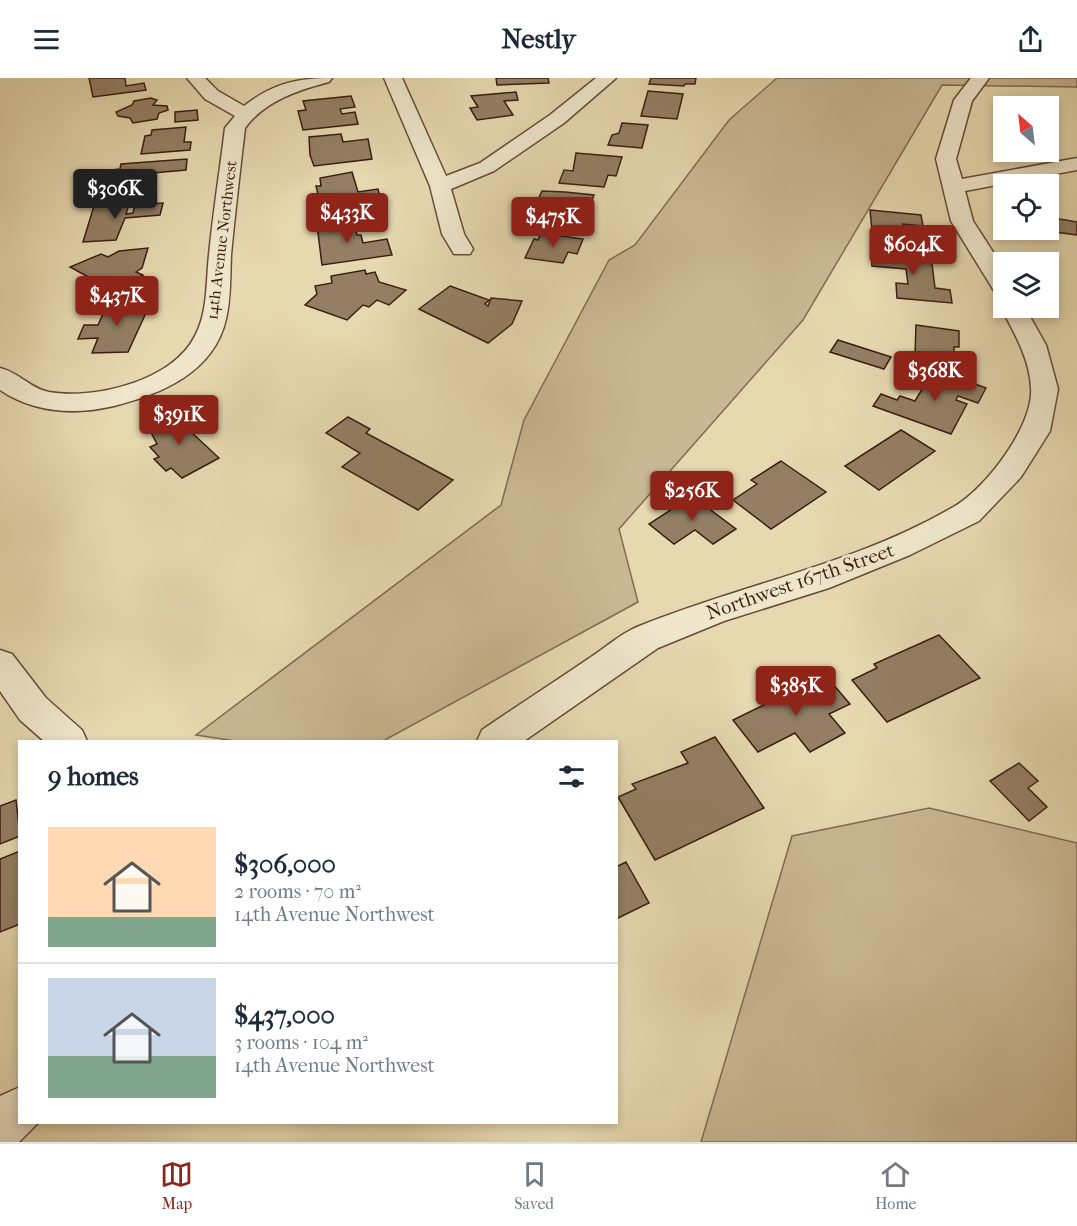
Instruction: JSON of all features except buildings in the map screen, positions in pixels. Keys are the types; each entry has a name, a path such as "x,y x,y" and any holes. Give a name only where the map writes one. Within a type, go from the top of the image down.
{"street":[{"path":"196,78 204,91 221,103 244,113 276,94 323,78"},
{"path":"393,78 440,186 453,234 462,249"},
{"path":"440,186 487,167 557,119 607,78"},
{"path":"980,78 963,100 946,159 962,221 993,271"},
{"name":"14th Avenue Northwest","path":"0,376 12,387 43,401 75,404 110,398 149,387 186,364 194,356 208,336 215,306 235,128 244,113"},
{"path":"953,187 1077,164"},
{"name":"Northwest 167th Street","path":"496,740 646,638 714,611 818,579 903,546 968,513 1011,470 1036,431 1045,389 1033,345 1018,318"},
{"path":"0,664 33,709 68,740"},
{"path":"0,1127 18,1112"}],"shaded area":[{"path":"777,78 1077,78 1077,87 942,85 803,320 619,529 638,602 385,740 228,740 196,735 501,505 524,420 609,260 635,245 729,120"},
{"path":"929,808 1077,843 1077,1142 701,1142 792,836"}]}
